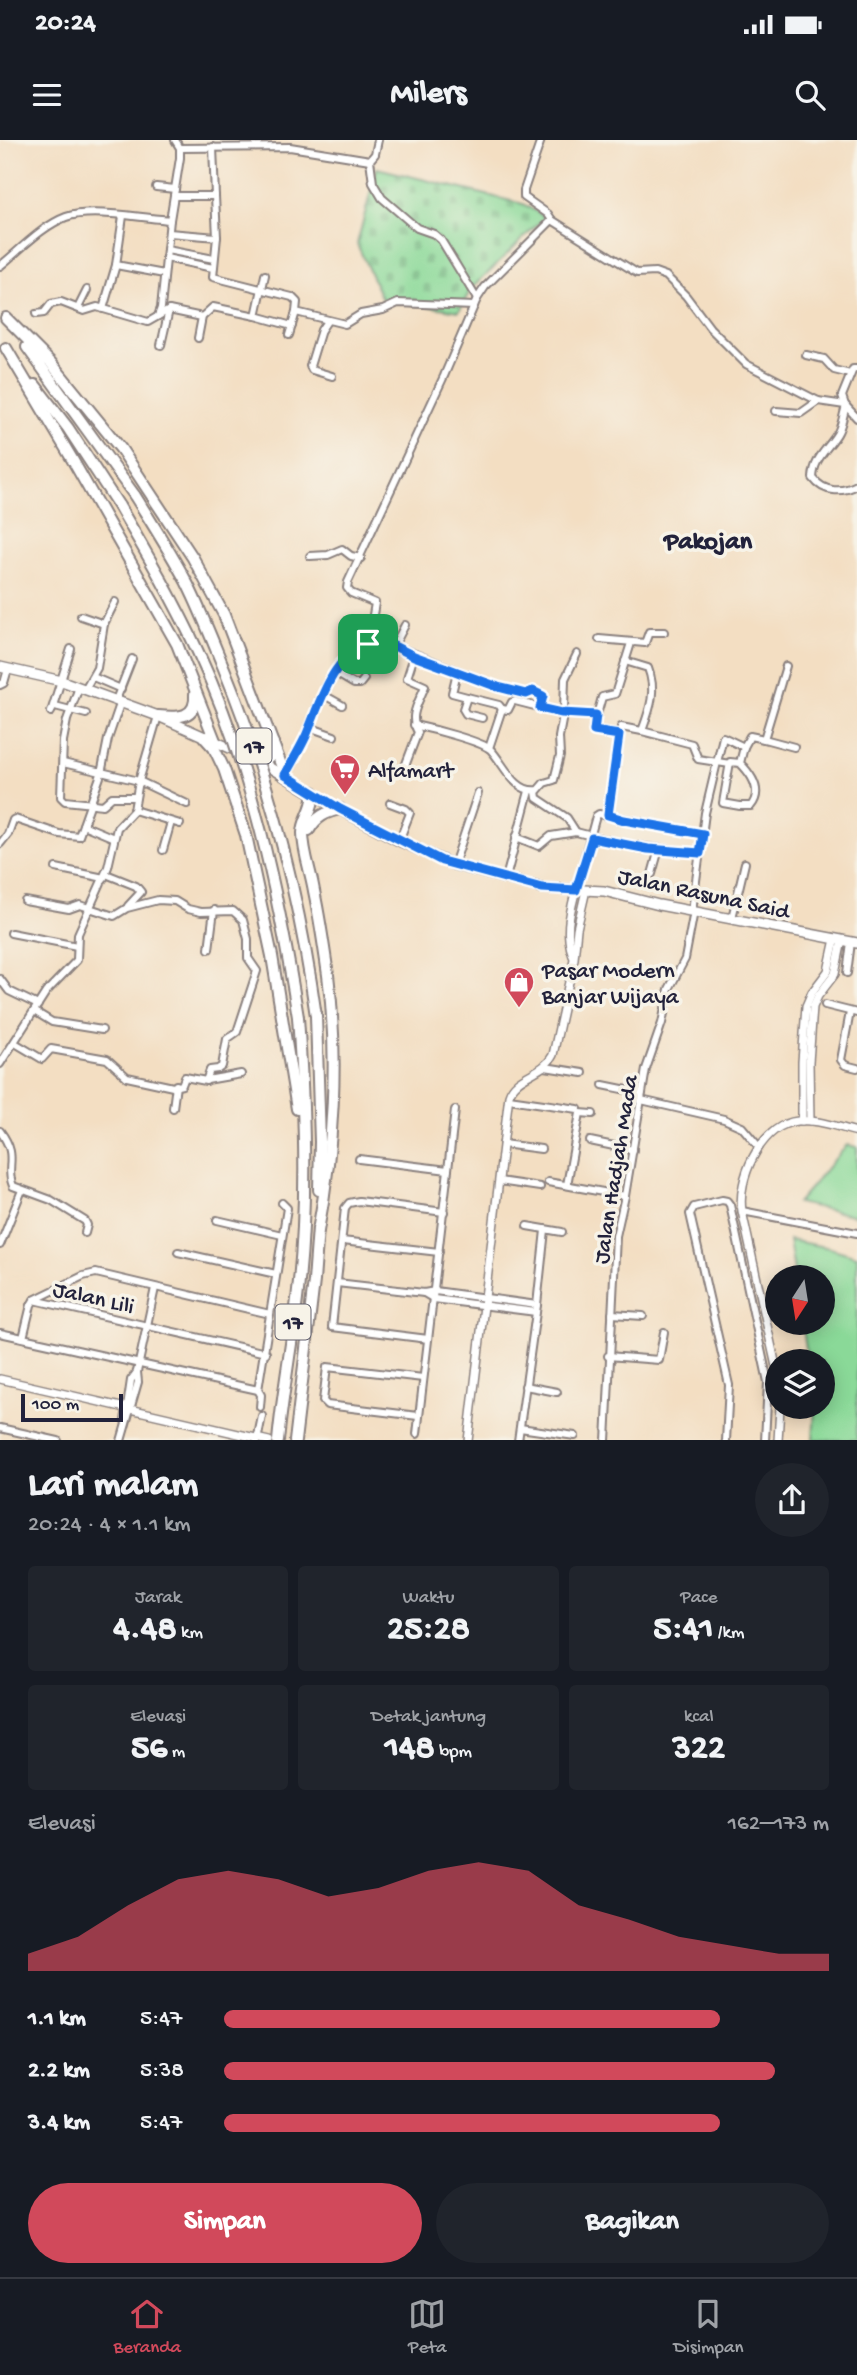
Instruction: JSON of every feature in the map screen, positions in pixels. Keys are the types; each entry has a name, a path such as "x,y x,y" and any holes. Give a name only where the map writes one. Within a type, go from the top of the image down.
{"highway":[{"name":"17","path":"3,315 135,496 187,584 217,650 260,762 279,825 307,954 316,1016 320,1142 318,1231 296,1435"},
{"path":"3,315 51,363 121,449 179,535 224,615 285,775"},
{"name":"17","path":"3,344 68,428 120,506 170,594 199,653 242,766 261,828 277,896 298,1017 302,1069 303,1147 299,1279 278,1440"},
{"path":"3,344 177,644 216,743"},
{"path":"159,716 177,718 191,712 196,703 195,686"},
{"path":"204,737 214,748 224,769 246,835 272,956 303,1147"},
{"path":"259,761 267,761 271,756 273,740"},
{"path":"224,769 227,755 235,751"},
{"path":"313,792 313,805 304,827 304,843 320,917 332,1024 332,1093 326,1188 318,1231"},
{"path":"304,843 316,819 324,813 340,809"}],"main road":[{"name":"Jalan Rasuna Said","path":"4,668 62,681 159,716 259,761 399,841 454,865 542,888 604,891 650,903 846,941"}],"street":[{"path":"159,316 180,148 175,140"},
{"path":"378,140 375,154 370,160 373,183 382,198 417,228 435,234 441,240 475,302"},
{"path":"541,140 524,197 552,220 638,273 655,272 666,276 686,296 710,328 746,364 818,401 845,406"},
{"path":"180,148 239,143 315,149 370,160"},
{"path":"213,147 217,237 213,275 295,299 298,306 289,335"},
{"path":"156,187 215,196"},
{"path":"0,266 50,226 66,217 87,213 170,220"},
{"path":"103,309 116,265 123,216"},
{"path":"368,644 375,603 351,593 347,589 348,582 475,302 485,287 552,220"},
{"path":"169,233 217,237"},
{"path":"167,250 214,259"},
{"path":"166,258 214,268"},
{"path":"116,265 164,274"},
{"path":"256,316 265,275"},
{"path":"78,308 87,290"},
{"path":"36,314 44,313 55,302 61,302 87,311 94,307 148,322 169,310 202,317"},
{"path":"296,313 349,324 361,314 383,310 398,303 475,302"},
{"path":"198,338 202,317 215,307 292,326"},
{"path":"161,345 169,310"},
{"path":"327,321 321,330 310,366 312,370 332,376"},
{"path":"806,355 824,359 834,370 850,374"},
{"path":"857,369 853,369 850,374 842,396 845,406 857,418"},
{"path":"776,411 801,414 818,401"},
{"path":"845,406 838,433 818,459 813,478 821,486 837,491 846,491 857,485"},
{"path":"310,556 328,555 342,549 351,556 360,558"},
{"path":"115,602 104,624 99,662 93,677 82,688 71,709 63,741 62,800 104,805 112,797 136,797"},
{"path":"90,607 84,617 104,624"},
{"path":"394,646 405,625"},
{"path":"599,639 645,643 649,632 664,632"},
{"path":"619,735 594,731 596,715 602,697 615,694 631,643"},
{"path":"285,775 334,672 355,650 368,644 394,646 414,656 514,692 526,694 533,691 541,694 540,708"},
{"path":"71,649 53,709 71,709 86,714"},
{"path":"506,878 516,837 532,791 556,778 559,769 559,731 565,679 577,654"},
{"path":"404,769 417,741 415,708 425,685 407,678 414,656"},
{"path":"0,844 14,819 59,834 74,837 80,834 101,774 121,689 132,659"},
{"path":"625,661 648,668 653,682 642,731"},
{"path":"764,739 786,666"},
{"path":"0,685 4,683 4,668"},
{"path":"334,672 356,685 364,679"},
{"path":"457,672 452,692 499,705 502,709 508,710 514,701 562,713 596,715"},
{"path":"93,677 121,689"},
{"path":"324,695 342,705"},
{"path":"467,697 464,712 482,719"},
{"path":"489,748 502,709"},
{"path":"0,1065 46,992 77,960 78,934 105,876 117,828 134,810 139,781 159,716"},
{"path":"414,725 489,748 516,782 567,818 576,832"},
{"path":"608,815 621,726 692,744 698,759 717,764 730,764 731,761 740,763 755,782 757,794 751,806 723,803 730,764"},
{"path":"309,727 334,736"},
{"name":"Jalan Hadjah Mada","path":"606,1440 608,1356 616,1236 634,1150 646,1069 662,1023 669,989 685,960 705,813 724,736 744,747"},
{"path":"740,763 750,736 794,747"},
{"path":"63,763 139,781 187,804"},
{"path":"454,865 478,793"},
{"path":"390,803 410,813 399,841"},
{"path":"134,810 180,824"},
{"path":"468,1440 509,1099 516,1082 545,1067 552,1055 574,960 581,890 596,816 608,815 703,834"},
{"path":"163,850 171,822"},
{"path":"83,825 114,838"},
{"path":"516,837 539,846 551,836 576,832 627,845 700,853"},
{"path":"652,874 659,849"},
{"path":"732,918 745,863"},
{"path":"25,901 69,909 78,905 90,907 114,916 127,908 141,892 136,886 105,876 56,868"},
{"path":"574,960 567,936 569,916 581,890"},
{"path":"127,908 165,900 180,902 193,910 233,911 243,920 248,939 248,958 257,971 237,1032 227,1039 222,1066 210,1070 207,1080"},
{"path":"209,948 215,910"},
{"path":"569,916 579,918"},
{"path":"10,933 77,946"},
{"path":"846,941 847,973"},
{"path":"806,1121 813,1007 835,974 846,941"},
{"path":"0,979 9,991 36,1008 52,1023 102,1030"},
{"path":"825,1005 853,1012 841,1060 845,1065 857,1068"},
{"path":"15,1043 42,1059 51,1049 107,1059 124,1076 173,1087 182,1085 186,1077 199,1081 241,1074"},
{"path":"545,1067 583,1073"},
{"path":"173,1108 176,1085"},
{"path":"603,1085 723,1119 742,1127 759,1147"},
{"path":"509,1099 578,1109"},
{"path":"417,1434 455,1110"},
{"path":"568,1185 580,1113 593,1114"},
{"path":"772,1349 742,1211 742,1188 759,1147 776,1130 793,1122 806,1121 857,1132"},
{"path":"0,1131 12,1154 11,1184 15,1188 51,1200 85,1221 85,1233"},
{"path":"590,1141 634,1150"},
{"path":"503,1143 541,1149"},
{"path":"359,1159 448,1170"},
{"path":"499,1181 540,1187"},
{"path":"548,1182 625,1196"},
{"path":"0,1245 22,1190"},
{"path":"726,1440 729,1385 690,1214 694,1207 722,1200 727,1201 730,1206 767,1376 765,1440"},
{"path":"428,1339 332,1327 345,1208 352,1202 444,1212"},
{"path":"260,1407 259,1389 287,1208 282,1203"},
{"path":"742,1211 857,1233"},
{"path":"216,1220 282,1235"},
{"path":"527,1226 562,1232"},
{"path":"519,1440 537,1309 544,1230"},
{"path":"342,1241 439,1252"},
{"path":"178,1252 276,1274"},
{"path":"23,1338 34,1300 90,1274 270,1314"},
{"path":"337,1283 424,1293 435,1291 537,1309"},
{"path":"121,1440 138,1382 137,1369 155,1288"},
{"path":"424,1293 434,1299 484,1301"},
{"name":"Jalan Lili","path":"34,1300 266,1353"},
{"path":"612,1314 643,1317"},
{"path":"608,1356 659,1360 664,1332"},
{"path":"0,1333 137,1369 259,1389"},
{"path":"418,1416 327,1405 323,1401 327,1367 423,1378"},
{"path":"0,1379 269,1440"},
{"path":"525,1386 558,1392"},
{"path":"258,1439 262,1416"},
{"path":"778,1440 779,1419"},
{"path":"0,1428 58,1440"},
{"path":"520,1428 575,1436"}],"green space":[{"path":"377,168 523,204 545,217 471,289 459,311 382,299 357,244"},
{"path":"847,1145 857,1147 857,1216 797,1203"},
{"path":"789,1240 857,1256 857,1440 813,1440 814,1419 835,1419 835,1349 806,1349 804,1335 835,1335 835,1265 793,1265"}],"place":[{"name":"Alfamart","path":"345,796"},
{"name":"Pasar Modern Banjar Wijaya","path":"519,1009"}],"district":[{"name":"Pakojan","path":"708,539"}],"route":[{"path":"387,643 414,656 498,687 526,694 537,692 543,696 540,708 562,713 596,715 594,731 619,735 608,815 703,834 700,853 648,849 592,838 576,890 542,888 442,861 333,806 285,775 305,738 334,672 355,650 368,644 387,643"}]}
